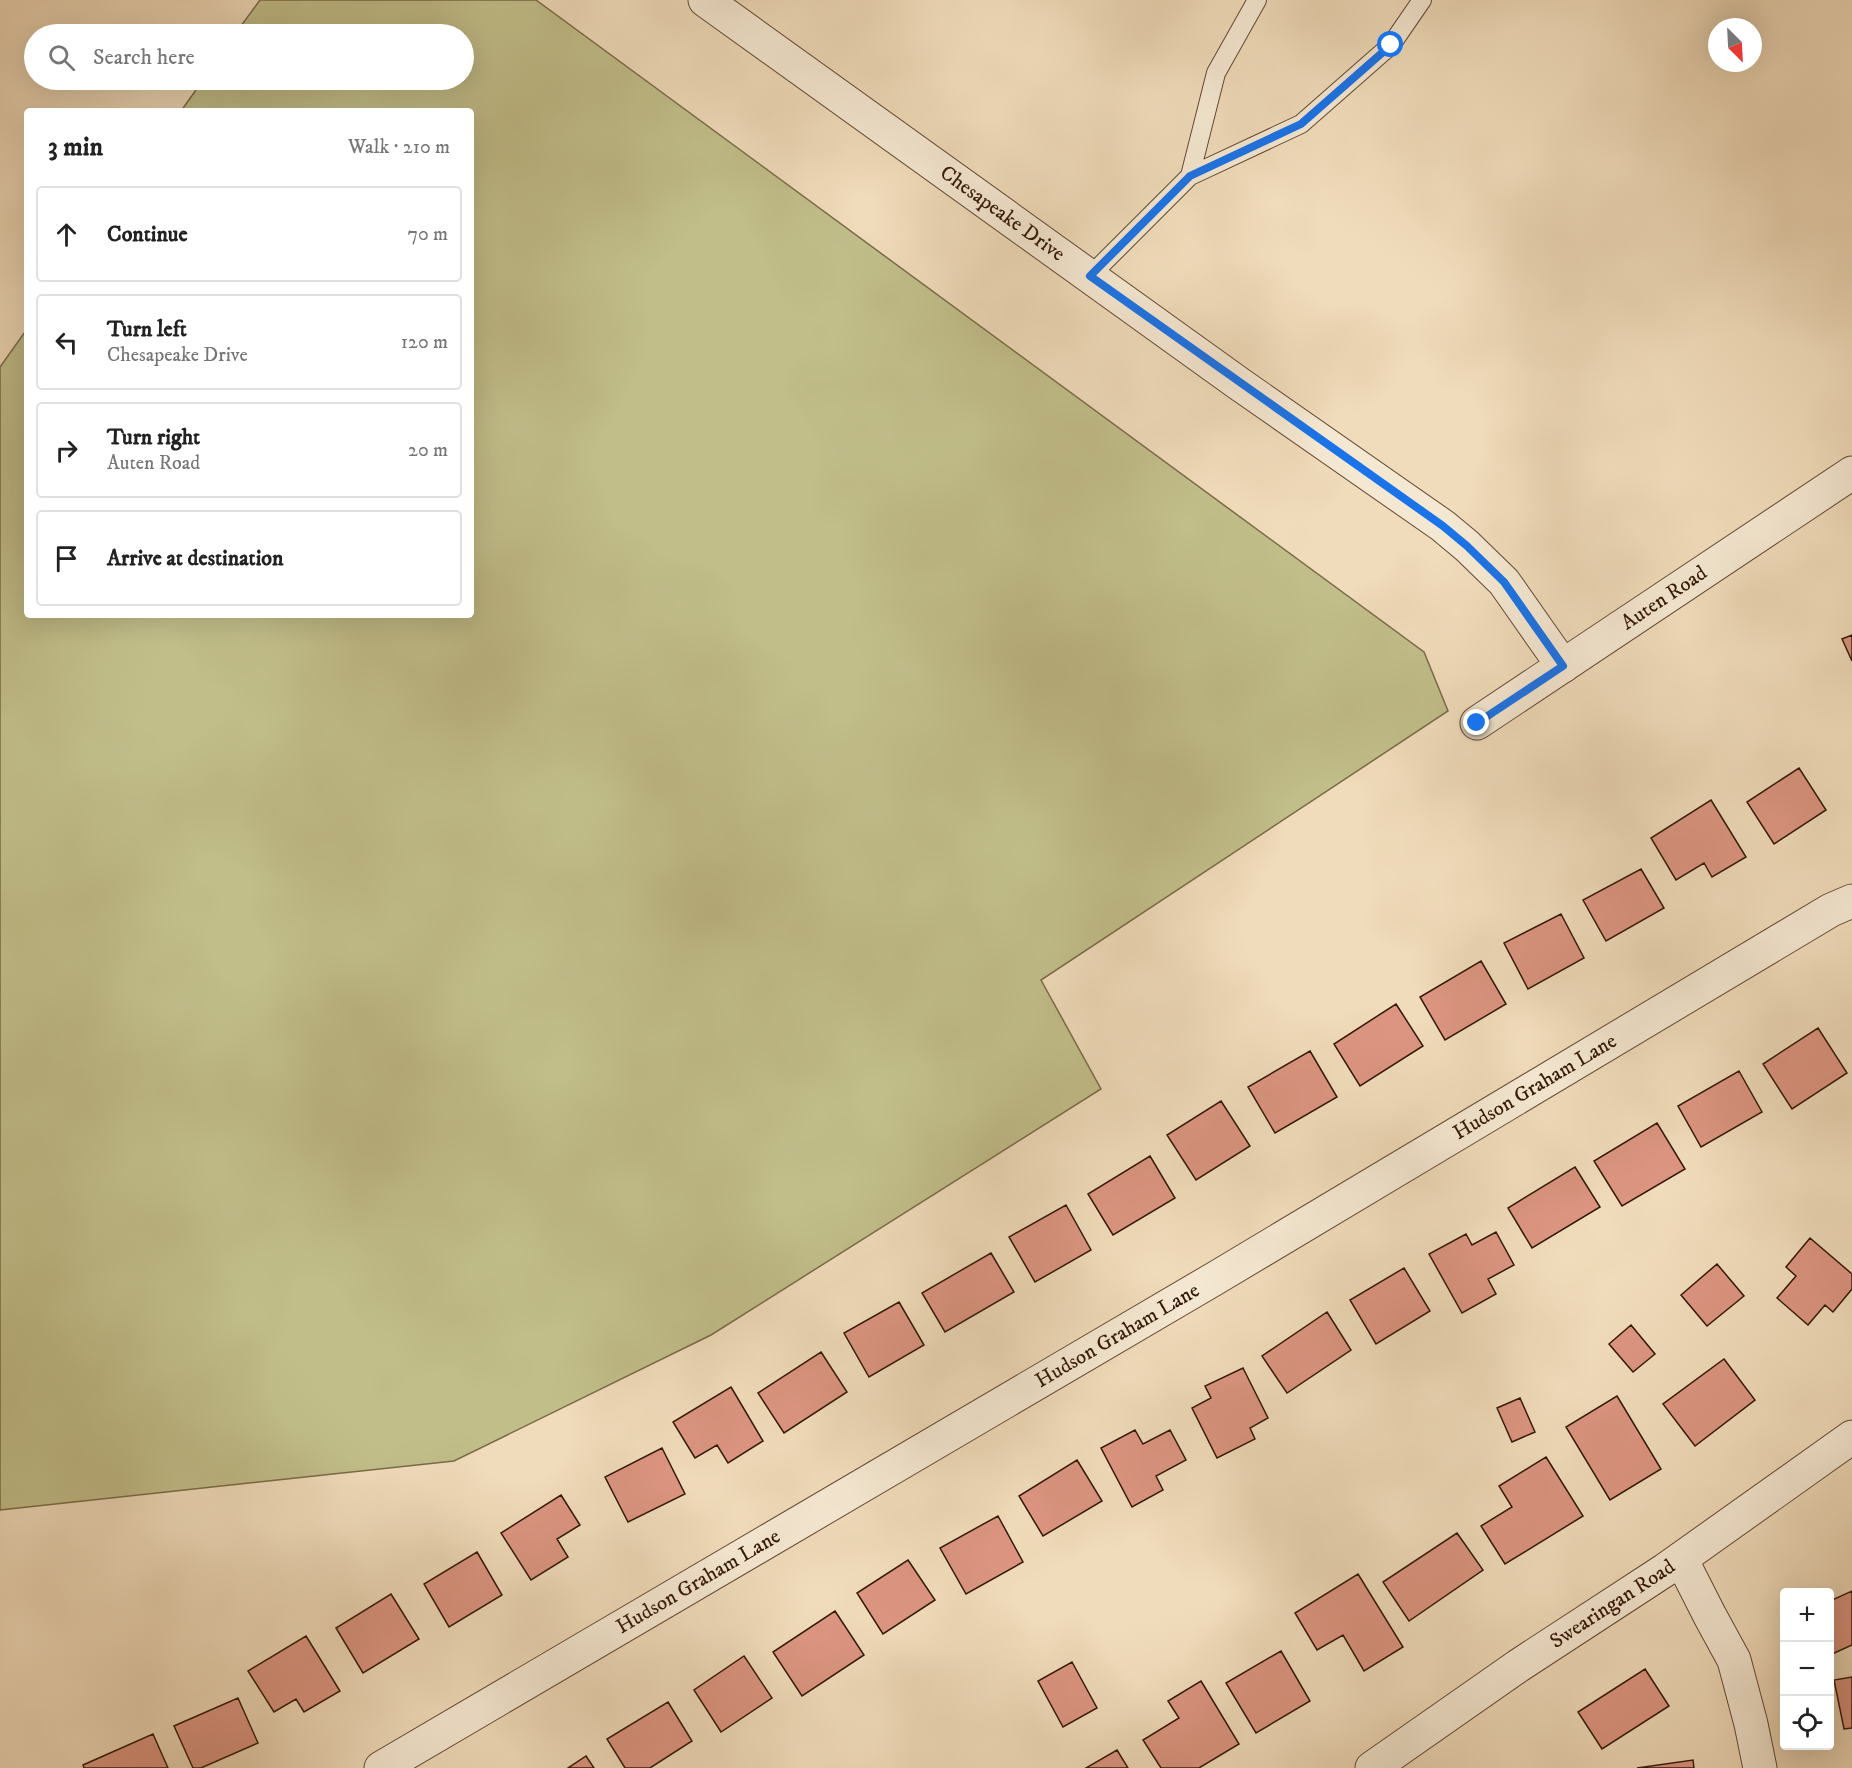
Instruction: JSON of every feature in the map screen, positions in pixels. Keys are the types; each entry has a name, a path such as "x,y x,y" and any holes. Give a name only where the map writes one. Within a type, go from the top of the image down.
{"street":[{"name":"Chesapeake Drive","path":"705,0 1443,526 1504,582 1563,666"},
{"name":"Auten Road","path":"1477,723 1852,473"},
{"name":"Hudson Graham Lane","path":"381,1768 1214,1279 1821,916 1852,901"},
{"name":"Swearingan Road","path":"1372,1768 1518,1666 1681,1559 1852,1437"},
{"path":"1681,1559 1734,1660 1760,1768"}],"lane":[{"path":"1190,176 1216,73 1257,0"},
{"path":"1090,276 1190,176 1301,124 1391,45 1422,0"}],"shaded area":[{"path":"260,0 536,0 1424,652 1448,711 1041,980 1101,1089 711,1335 454,1461 0,1510 0,367 24,333 24,618 474,618 474,108 183,108 196,90 474,90 474,24 242,24"}],"building":[{"path":"1852,635 1852,661 1842,639"},
{"path":"1799,768 1826,810 1774,844 1747,802"},
{"path":"1711,800 1746,857 1712,877 1704,863 1676,880 1651,838"},
{"path":"1641,869 1664,908 1606,941 1583,900"},
{"path":"1561,914 1584,958 1528,989 1504,943"},
{"path":"1481,961 1506,1004 1445,1040 1420,997"},
{"path":"1396,1004 1423,1046 1360,1086 1334,1044"},
{"path":"1818,1028 1847,1073 1792,1109 1763,1064"},
{"path":"1310,1051 1337,1097 1275,1133 1248,1087"},
{"path":"1739,1071 1762,1112 1701,1147 1678,1106"},
{"path":"1221,1101 1250,1146 1196,1180 1167,1135"},
{"path":"1657,1123 1685,1169 1622,1206 1594,1161"},
{"path":"1150,1156 1175,1198 1113,1235 1088,1194"},
{"path":"1575,1167 1600,1207 1532,1248 1508,1208"},
{"path":"1066,1205 1091,1250 1035,1282 1009,1237"},
{"path":"1496,1232 1514,1265 1488,1279 1496,1294 1462,1313 1429,1254 1466,1234 1472,1245"},
{"path":"1810,1238 1852,1274 1852,1289 1833,1312 1825,1305 1808,1325 1777,1298 1796,1276 1786,1267"},
{"path":"991,1253 1014,1292 945,1332 922,1293"},
{"path":"1717,1264 1744,1296 1707,1326 1681,1295"},
{"path":"1404,1268 1430,1311 1376,1344 1350,1300"},
{"path":"899,1302 924,1345 869,1377 844,1333"},
{"path":"1327,1312 1351,1350 1287,1393 1262,1356"},
{"path":"1631,1325 1655,1354 1633,1372 1609,1344"},
{"path":"821,1352 847,1392 784,1433 758,1393"},
{"path":"1724,1359 1755,1400 1695,1446 1663,1404"},
{"path":"1243,1368 1268,1418 1250,1428 1255,1439 1217,1458 1192,1408 1211,1398 1205,1386"},
{"path":"731,1387 763,1441 728,1463 717,1445 695,1458 673,1422"},
{"path":"1617,1396 1661,1469 1610,1500 1566,1427"},
{"path":"1520,1398 1535,1432 1512,1442 1497,1408"},
{"path":"1135,1430 1143,1444 1170,1430 1186,1460 1156,1476 1163,1490 1132,1507 1101,1448"},
{"path":"662,1448 685,1494 628,1522 605,1477"},
{"path":"1546,1457 1583,1516 1505,1564 1481,1526 1512,1507 1499,1486"},
{"path":"1077,1460 1102,1501 1043,1536 1019,1496"},
{"path":"561,1495 580,1525 557,1539 568,1557 531,1580 501,1533"},
{"path":"998,1516 1023,1562 966,1594 940,1548"},
{"path":"1457,1533 1483,1570 1409,1621 1383,1582"},
{"path":"477,1552 502,1595 449,1627 424,1584"},
{"path":"908,1560 935,1600 883,1634 857,1593"},
{"path":"1358,1574 1403,1647 1364,1671 1343,1635 1317,1650 1295,1613"},
{"path":"1852,1591 1852,1645 1834,1653 1834,1642 1834,1599"},
{"path":"391,1594 419,1639 363,1673 336,1628"},
{"path":"835,1611 864,1655 802,1696 773,1652"},
{"path":"306,1636 340,1691 304,1712 296,1699 274,1712 248,1671"},
{"path":"1281,1651 1310,1701 1256,1733 1226,1683"},
{"path":"744,1656 772,1698 721,1732 694,1690"},
{"path":"1072,1662 1097,1708 1063,1727 1038,1681"},
{"path":"1645,1669 1669,1706 1602,1749 1578,1712"},
{"path":"1852,1677 1852,1728 1844,1729 1834,1680"},
{"path":"1201,1681 1239,1744 1199,1768 1161,1768 1143,1740 1179,1718 1168,1701"},
{"path":"238,1698 258,1743 201,1768 193,1768 174,1726"},
{"path":"668,1702 692,1741 650,1768 625,1768 607,1739"},
{"path":"153,1734 168,1768 84,1768 83,1765"},
{"path":"1117,1750 1128,1768 1086,1768"},
{"path":"586,1756 594,1768 568,1768"},
{"path":"1693,1760 1694,1768 1637,1768"}],"route":[{"path":"1391,45 1301,124 1190,176 1090,276 1443,526 1504,582 1563,666 1477,723"}]}
